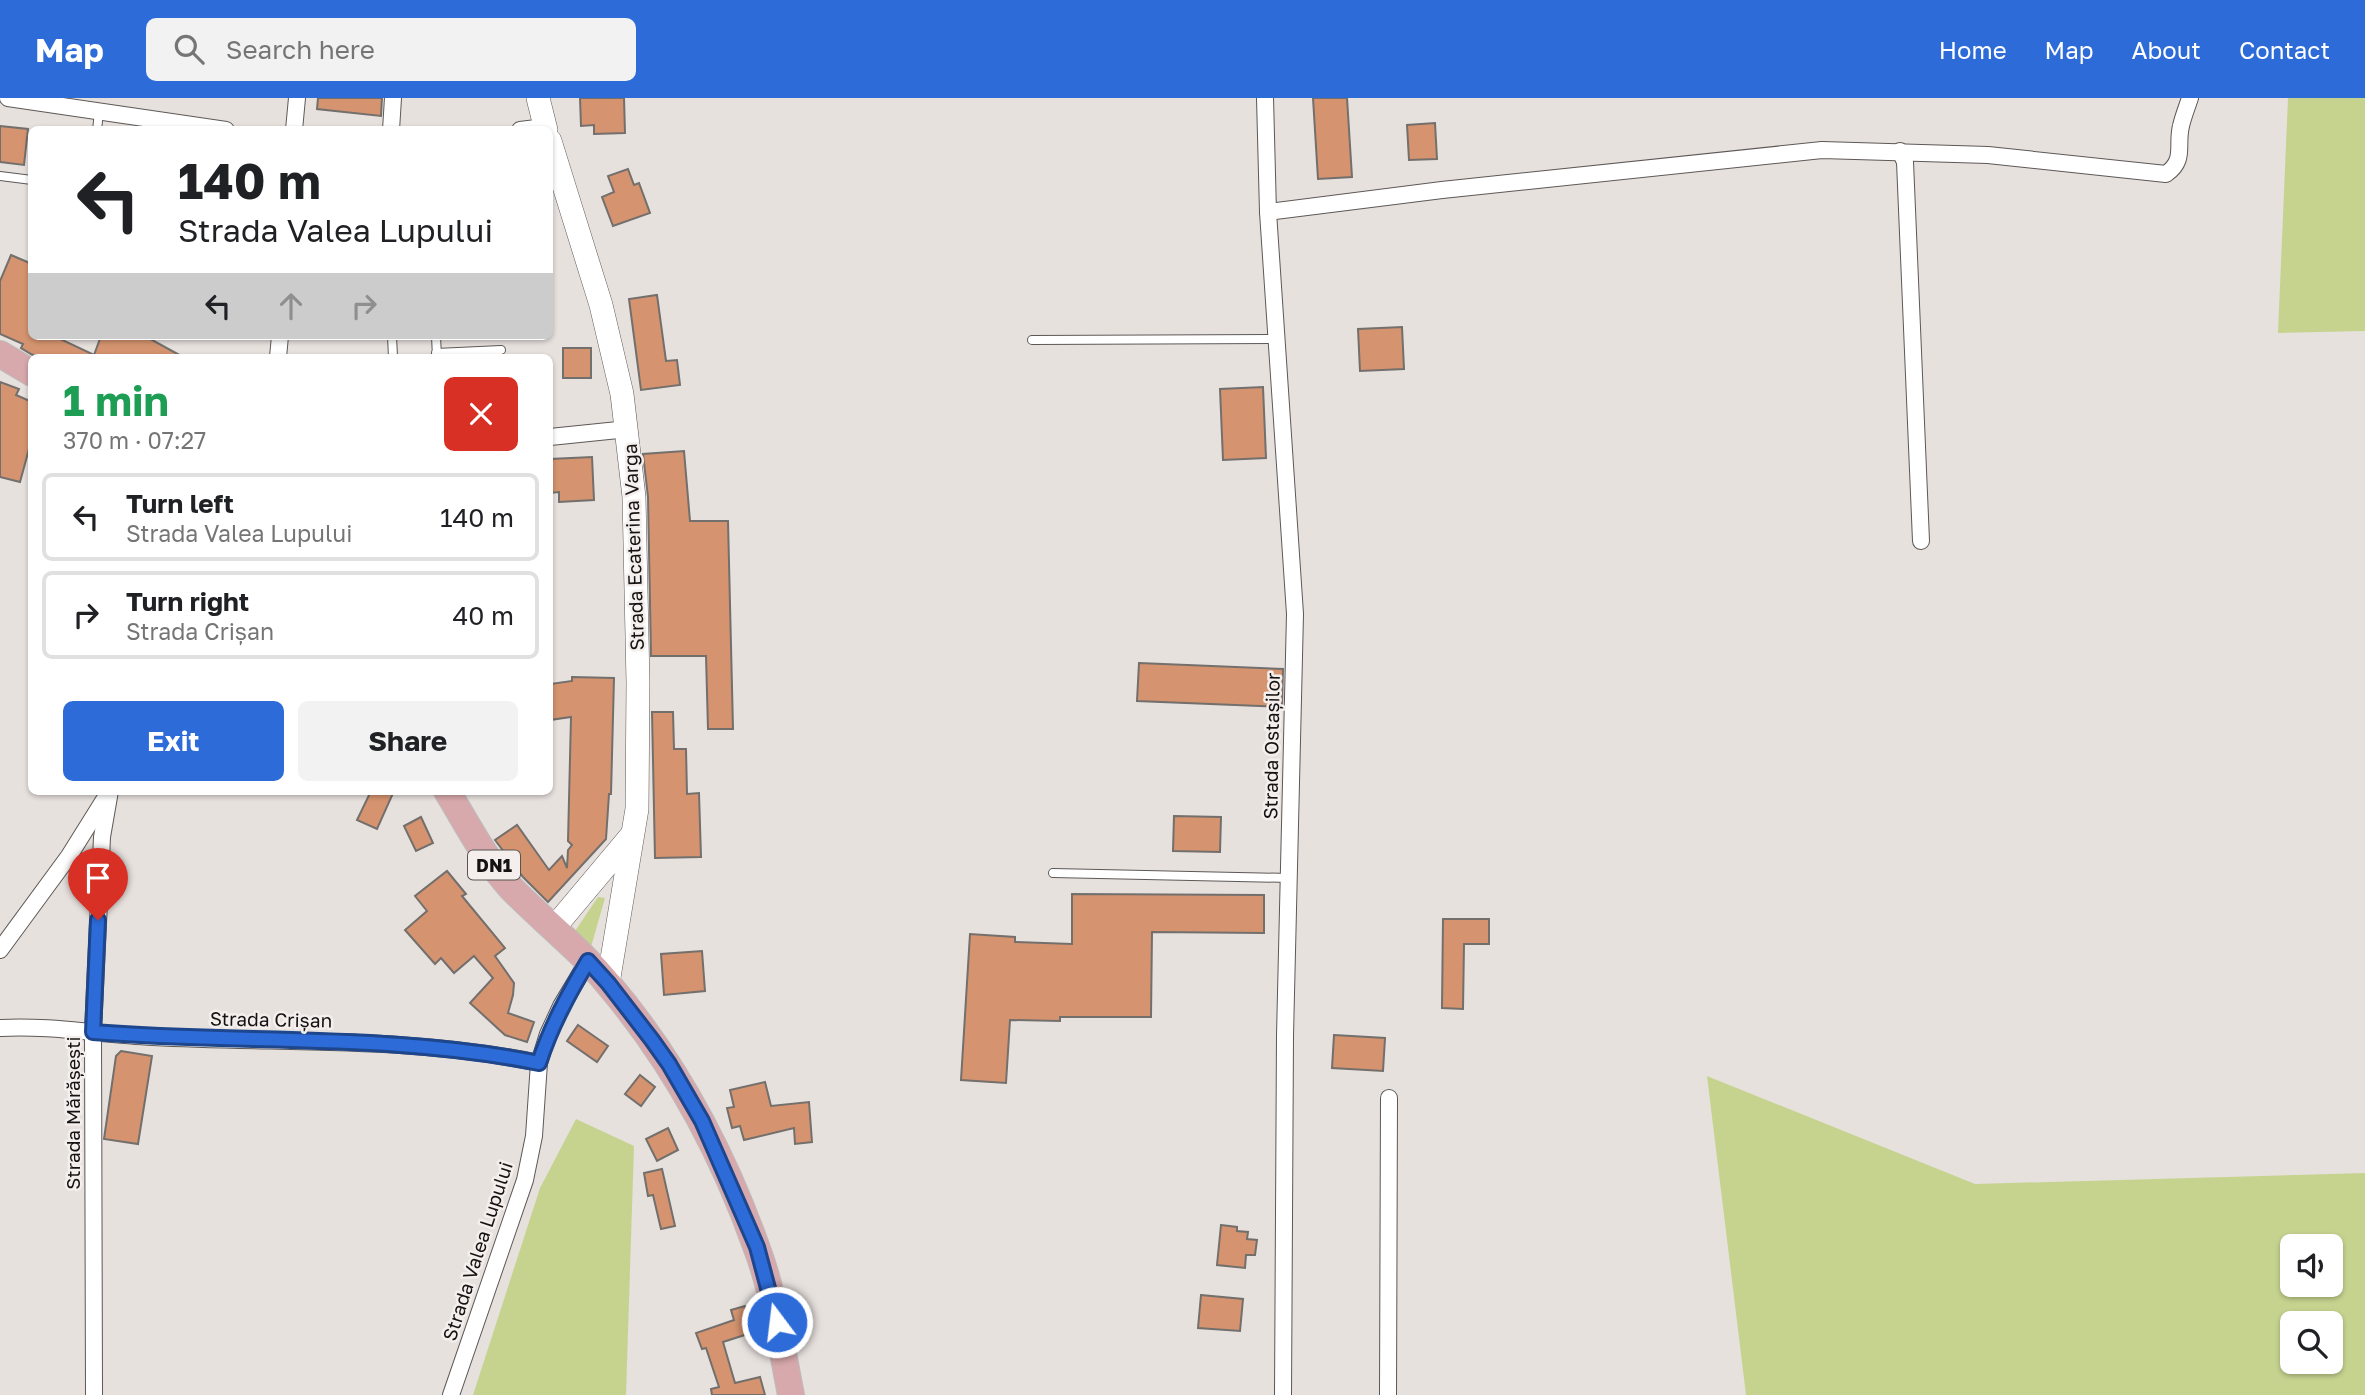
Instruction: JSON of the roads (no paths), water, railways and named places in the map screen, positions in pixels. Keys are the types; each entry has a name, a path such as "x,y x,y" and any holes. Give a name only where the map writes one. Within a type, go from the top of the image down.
{"main road":[{"name":"Strada Ecaterina Varga","path":"538,98 545,126"},
{"name":"Strada Ecaterina Varga","path":"553,151 601,306 622,394 634,497 638,683 637,809 608,983"},
{"path":"0,354 28,371"},
{"name":"DN1","path":"451,795 483,852 503,877 608,983 669,1064 707,1132 757,1247 777,1322 791,1395"},
{"name":"Strada Ecaterina Varga","path":"553,929 631,836"}],"street":[{"path":"8,98 100,104 207,126"},
{"path":"295,126 297,98"},
{"path":"391,126 393,98"},
{"name":"Strada Ostașilor","path":"1265,98 1268,212 1295,614 1285,1036 1283,1395"},
{"path":"1268,212 1442,190 1822,150 1989,155 2166,174 2175,167 2179,155 2180,128 2190,98"},
{"path":"1900,151 1905,162 1921,541"},
{"path":"553,437 628,429"},
{"path":"0,950 69,856 107,795"},
{"name":"Strada Mărășești","path":"94,1395 93,1032 102,837 109,795"},
{"name":"Strada Valea Lupului","path":"451,1395 525,1180 534,1136 539,1063 548,1034 588,961"},
{"name":"Strada Crișan","path":"0,1028 24,1027 153,1037 349,1041 447,1047 539,1063"},
{"path":"1388,1395 1389,1098"}],"lane":[{"path":"97,126 100,104"},
{"path":"0,176 28,180"},
{"path":"1032,340 1276,339"},
{"path":"449,354 501,350"},
{"path":"1053,873 1289,878"}]}
